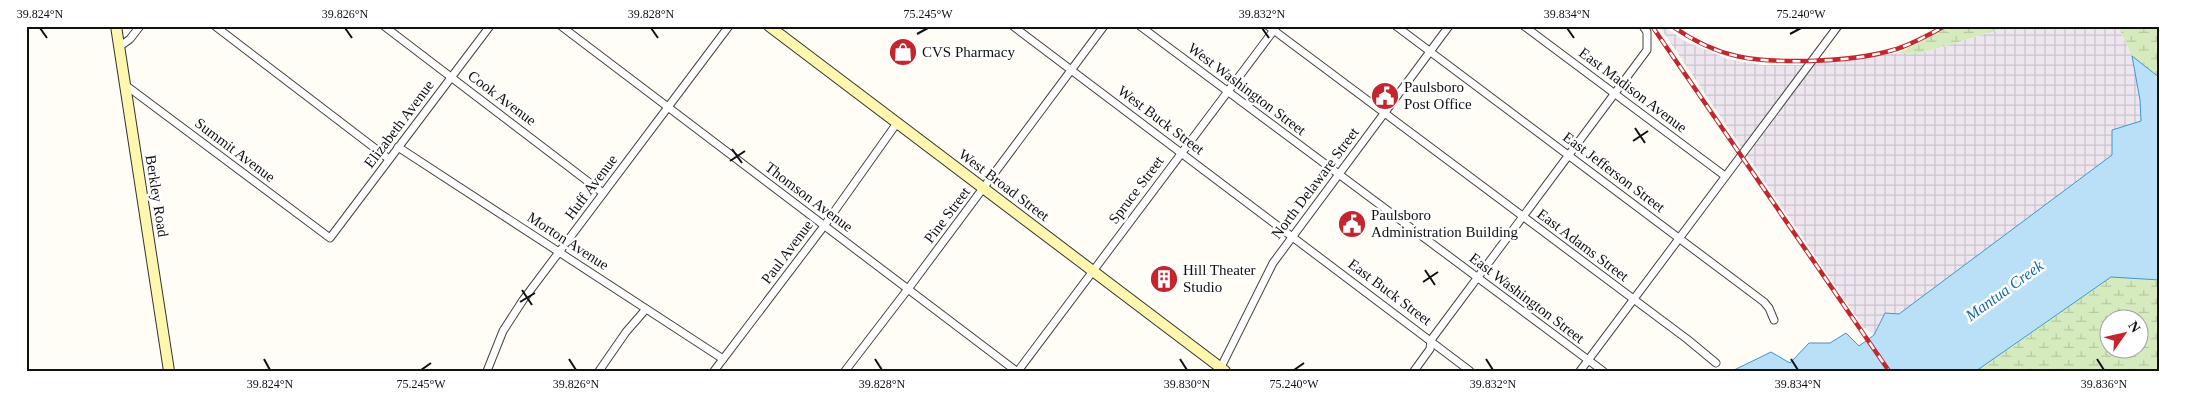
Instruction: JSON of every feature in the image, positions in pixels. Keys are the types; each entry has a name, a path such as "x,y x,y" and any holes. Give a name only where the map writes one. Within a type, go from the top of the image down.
{"main road":[{"name":"Berkley Road","path":"116,26 169,371"},
{"name":"West Broad Street","path":"768,26 984,188 1220,370"}],"street":[{"path":"120,47 130,39 140,26"},
{"path":"214,26 389,159"},
{"name":"Cook Avenue","path":"384,26 603,193"},
{"name":"Elizabeth Avenue","path":"330,238 490,26"},
{"name":"Thomson Avenue","path":"560,26 1017,371"},
{"name":"Huff Avenue","path":"487,371 493,351 509,320 729,26"},
{"name":"West Buck Street","path":"1013,26 1292,236"},
{"name":"Pine Street","path":"845,371 1104,26"},
{"name":"West Washington Street","path":"1140,26 1338,174"},
{"name":"East Jefferson Street","path":"1396,26 1764,302 1770,308 1774,320"},
{"name":"North Delaware Street","path":"1220,370 1264,277 1292,236 1449,26"},
{"name":"East Madison Avenue","path":"1524,26 1725,176"},
{"path":"1414,371 1430,349 1431,340 1646,50 1648,38 1643,26"},
{"path":"1580,371 1838,26"},
{"name":"Spruce Street","path":"1017,371 1273,28"},
{"name":"East Adams Street","path":"1273,28 1716,363"},
{"name":"Summit Avenue","path":"124,84 330,238"},
{"name":"Paul Avenue","path":"714,371 824,226 897,123"},
{"name":"Morton Avenue","path":"398,147 723,359"},
{"name":"East Washington Street","path":"1338,174 1603,371"},
{"name":"East Buck Street","path":"1292,236 1470,371"},
{"path":"599,371 626,332 646,309"}],"shaded area":[{"path":"1659,26 1663,26 1685,41 1728,59 1762,65 1807,65 1898,53 1922,53 2011,26 2118,26 2132,56 2140,100 2141,121 2112,130 2112,155 1899,314 1885,313 1874,335 1863,327"}],"green space":[{"path":"1951,26 2011,26 1922,53 1898,53"},
{"path":"2118,26 2160,26 2160,78 2132,56"},
{"path":"2111,277 2160,280 2160,371 1976,371"}],"water":[{"name":"Mantua Creek","path":"2132,56 2160,78 2160,280 2111,277 1976,371 1732,371 1771,352 1790,363 1809,343 1830,343 1846,333 1859,346 1874,335 1885,313 1899,314 2112,155 2112,130 2141,121 2140,100"}],"railway":[{"path":"1652,26 1889,371"},
{"path":"1672,26 1706,46 1722,52 1771,61 1841,59 1883,53 1919,40 1945,26"}],"place":[{"name":"CVS Pharmacy","path":"903,52"},
{"name":"Paulsboro Post Office","path":"1385,96"},
{"name":"Paulsboro Administration Building","path":"1352,224"},
{"name":"Hill Theater Studio","path":"1164,279"}]}
